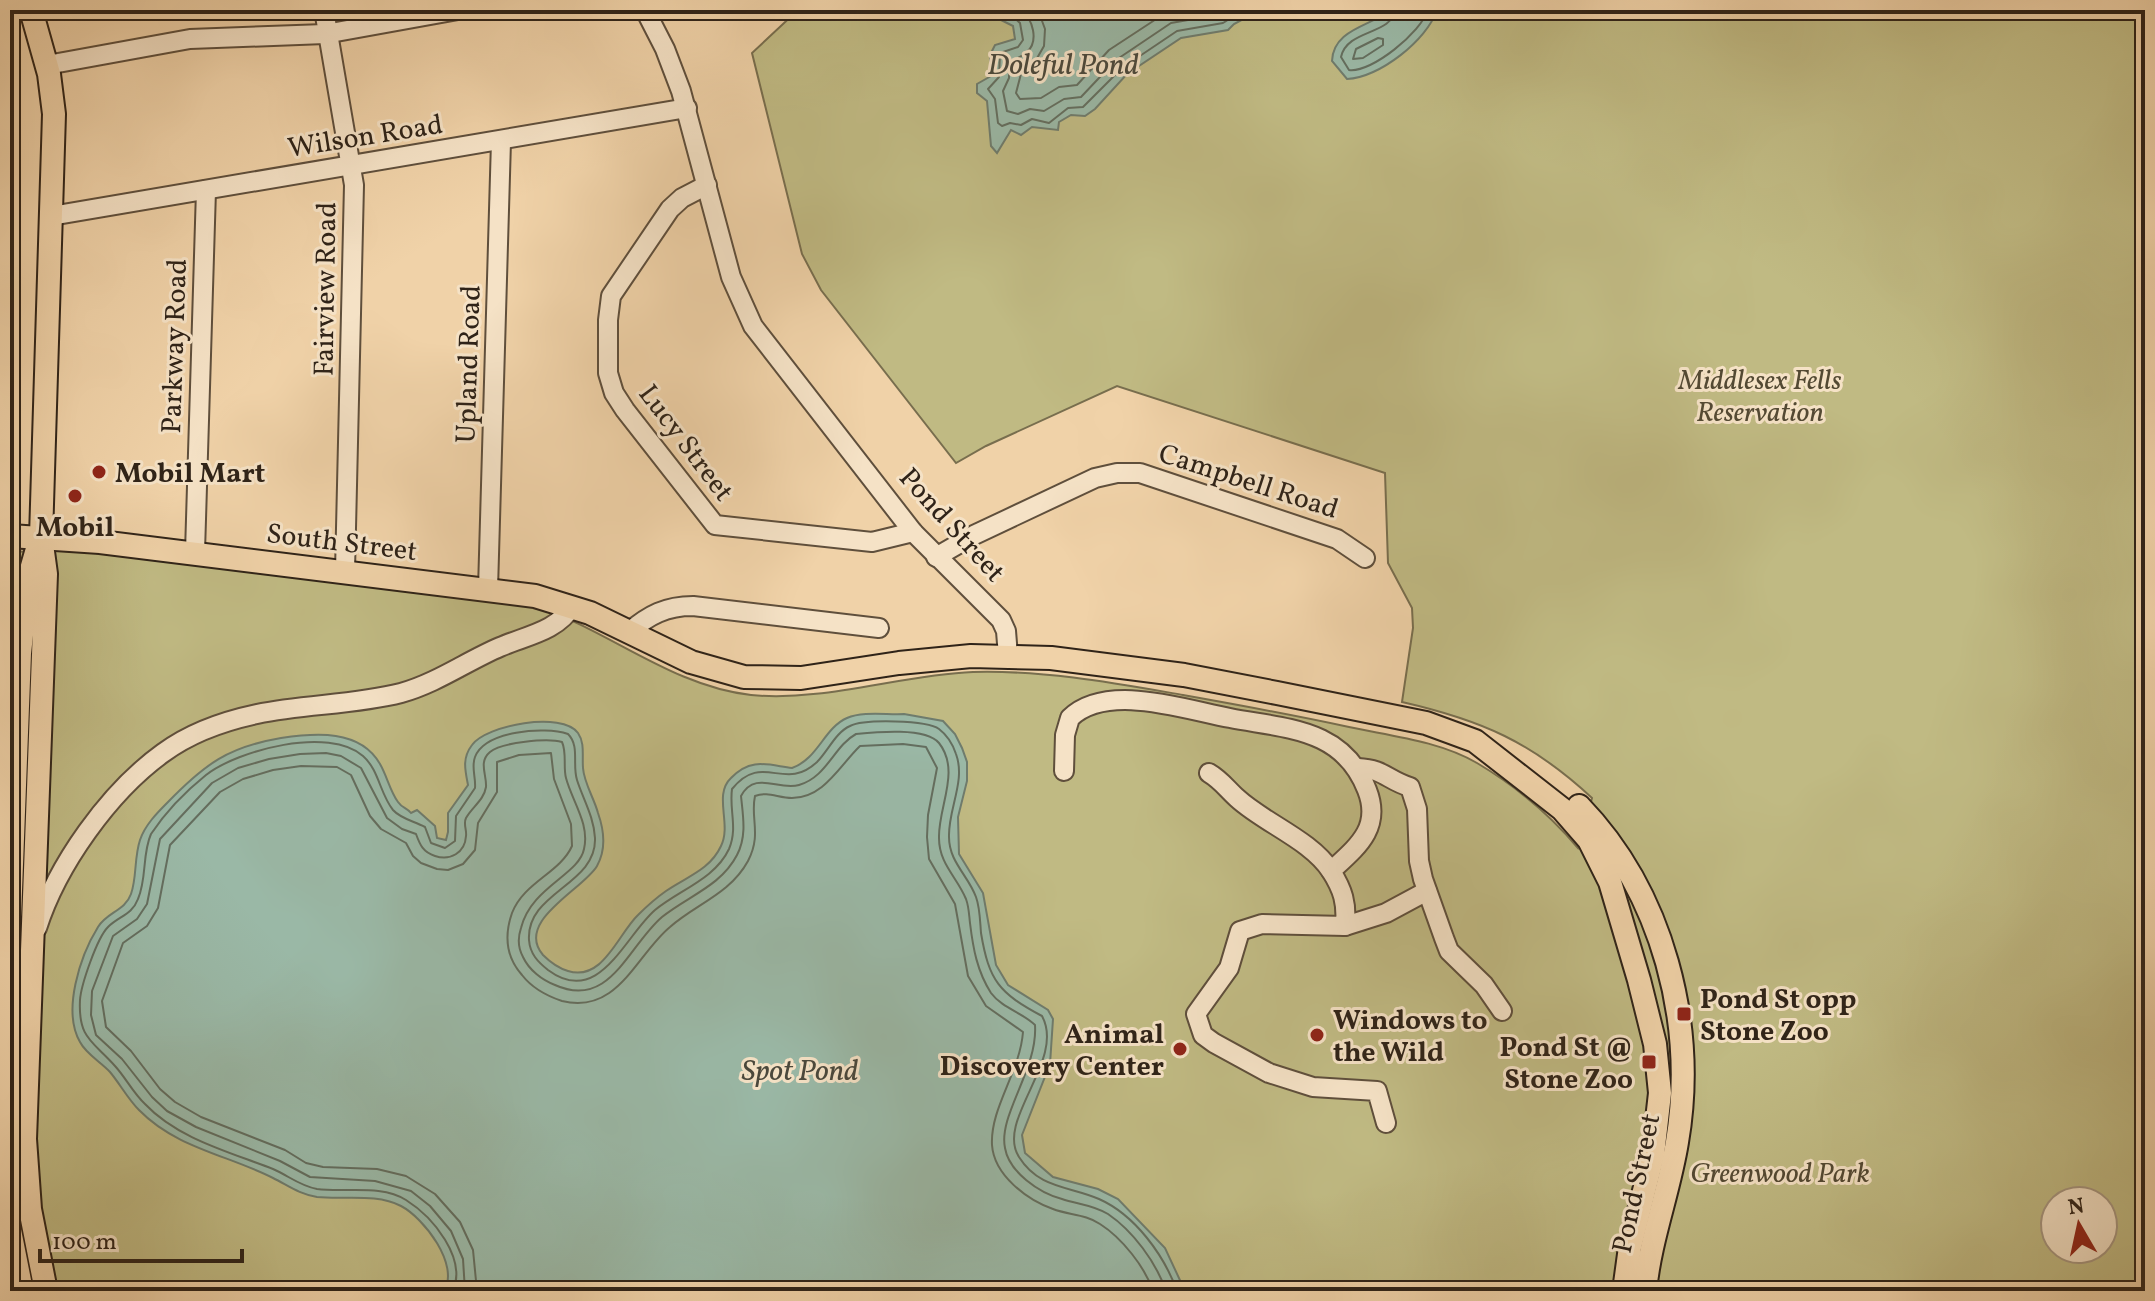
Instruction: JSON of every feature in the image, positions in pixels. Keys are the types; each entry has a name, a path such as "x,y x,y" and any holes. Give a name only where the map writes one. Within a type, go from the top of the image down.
{"main road":[{"path":"31,10 47,65 54,114 41,537 46,574 26,1162 33,1231 46,1291"},
{"name":"South Street","path":"10,536 195,552 540,597 572,606 702,667 762,679 810,677 931,659 1008,656"},
{"path":"10,917 20,653 28,580 41,537"},
{"name":"Pond Street","path":"1008,656 1064,659 1184,675 1426,723 1497,747 1530,764 1567,794 1608,838 1637,887 1671,977 1682,1041 1682,1108 1673,1163 1650,1248 1645,1291"},
{"name":"Pond Street","path":"1475,741 1562,809 1589,840 1614,892 1642,993 1659,1064 1659,1113 1653,1155 1630,1247 1624,1291"},
{"path":"10,1230 22,1291"}],"street":[{"name":"Fairview Road","path":"324,10 354,188 345,571"},
{"path":"47,65 196,39 329,33 458,10"},
{"name":"Pond Street","path":"645,10 665,49 687,108 731,277 753,326 913,532 1001,620 1006,631 1008,656"},
{"name":"Wilson Road","path":"51,216 687,108"},
{"name":"Upland Road","path":"488,589 501,141"},
{"name":"Lucy Street","path":"707,185 682,198 670,209 611,296 607,367 614,393 692,499 715,525 872,542 913,532"},
{"name":"Parkway Road","path":"195,552 206,190"},
{"name":"Campbell Road","path":"936,557 974,535 1095,478 1125,472 1140,473 1337,539 1365,558"},
{"path":"32,942 49,897 93,826 135,776 175,745 208,729 256,714 369,699 425,685 485,654 556,625 566,617 572,606"},
{"path":"629,632 655,613 693,606 879,628"},
{"path":"1064,771 1066,729 1073,715 1098,704 1135,700 1318,737 1344,752 1358,768 1372,805 1371,823 1361,841 1331,871"},
{"path":"1358,768 1377,769 1410,787 1417,809 1419,861 1449,951 1484,985 1502,1011"},
{"path":"1209,773 1237,798 1311,851 1331,871 1343,890 1347,909 1345,926"},
{"path":"1386,1123 1377,1091 1313,1087 1269,1073 1203,1035 1196,1014 1229,968 1240,931 1262,924 1345,926 1386,913 1427,891"}],"green space":[{"name":"Middlesex Fells Reservation","path":"798,10 2145,10 2145,1291 10,1291 10,552 71,550 535,606 562,616 694,681 751,695 806,695 945,674 1000,672 1105,682 1266,710 1447,749 1477,763 1518,791 1578,848 1592,798 1570,779 1504,736 1457,717 1402,702 1413,628 1412,608 1388,563 1385,473 1117,386 956,463 821,290 802,254 752,53"}],"water":[{"name":"Doleful Pond","path":"1003,10 1260,10 1228,30 1181,38 1127,74 1085,116 1071,115 1059,122 1058,130 1032,127 1021,135 1011,130 997,153 991,146 987,101 977,93 977,84 991,76 990,55 995,45 1015,39 1013,26 1001,20"},
{"path":"1391,10 1437,10 1432,22 1413,45 1387,65 1360,77 1347,79 1332,61 1339,42"},
{"name":"Spot Pond","path":"868,714 904,714 943,721 962,748 967,762 967,781 958,817 959,854 983,893 996,965 1008,985 1048,1010 1053,1019 1050,1064 1022,1135 1025,1153 1053,1177 1098,1189 1118,1199 1165,1248 1185,1291 444,1291 448,1280 443,1256 429,1231 410,1212 381,1200 305,1194 186,1142 154,1123 135,1106 110,1072 80,1042 75,1029 73,1000 80,968 98,927 125,904 131,894 138,847 145,829 160,810 206,767 246,746 308,735 336,736 361,744 380,764 400,804 411,813 417,810 435,826 437,838 446,840 448,813 468,785 466,759 472,745 492,732 524,723 569,726 582,741 584,774 600,820 603,847 600,860 590,875 544,918 537,930 536,942 543,955 554,964 580,973 600,963 652,902 711,861 724,837 723,793 738,771 753,765 792,768 801,764 832,729 847,718"}],"place":[{"name":"Mobil Mart","path":"99,472"},
{"name":"Mobil","path":"75,496"},
{"name":"Pond St opp Stone Zoo","path":"1684,1014"},
{"name":"Windows to the Wild","path":"1317,1035"},
{"name":"Animal Discovery Center","path":"1180,1049"},
{"name":"Pond St @ Stone Zoo","path":"1649,1062"}],"park label":[{"name":"Greenwood Park","path":"1780,1172"}]}
